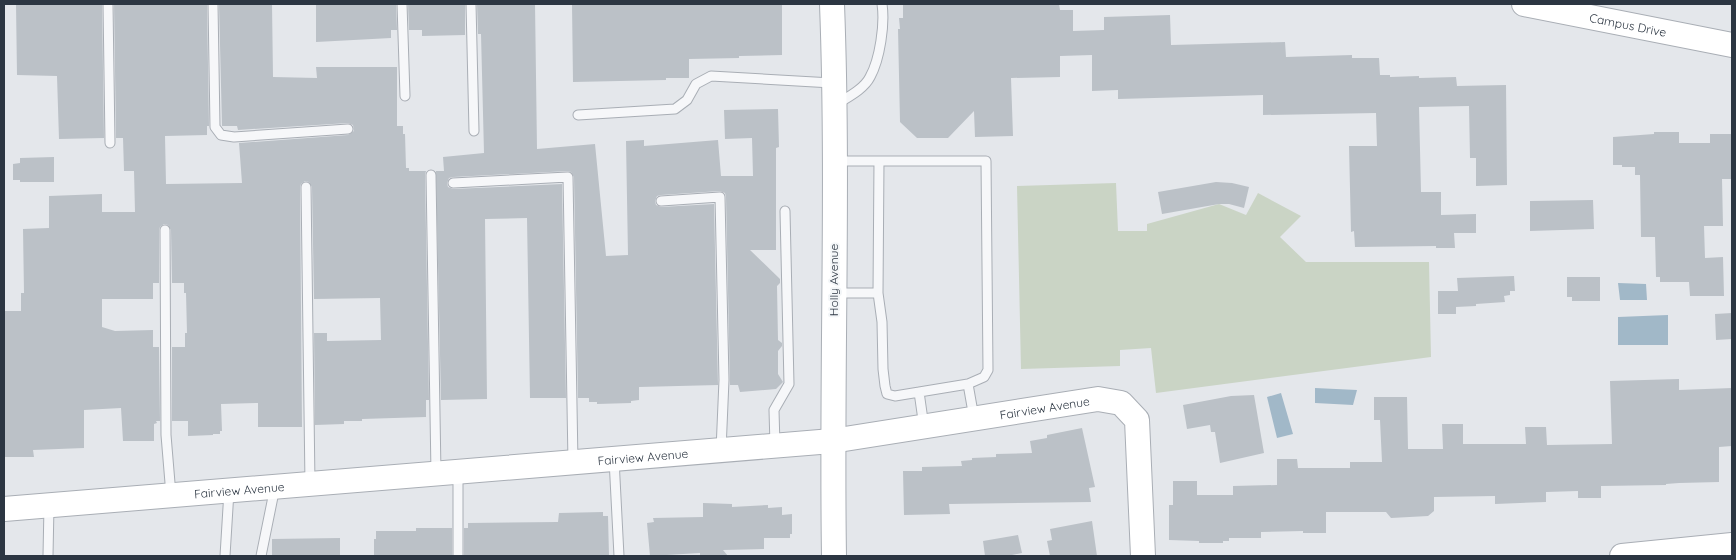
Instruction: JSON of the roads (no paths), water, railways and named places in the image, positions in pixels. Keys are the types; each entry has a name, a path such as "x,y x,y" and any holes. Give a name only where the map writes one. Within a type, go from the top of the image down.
{"street":[{"name":"Holly Avenue","path":"832,4 834,94 832,441 834,556"},
{"name":"Campus Drive","path":"1524,4 1732,45"},
{"name":"Fairview Avenue","path":"4,510 832,441 1098,399 1121,403 1137,420 1144,556"},
{"path":"1622,556 1732,545"}],"lane":[{"path":"108,4 110,143"},
{"path":"214,4 215,127 221,135 234,137 348,129"},
{"path":"402,4 405,96"},
{"path":"471,4 474,131"},
{"path":"578,115 675,109 688,100 696,84 711,76 834,94 861,88 870,78 876,60 884,18 882,4"},
{"path":"834,161 879,160 986,161 988,370 984,377 968,384 895,396 887,394 878,293 879,160"},
{"path":"431,175 447,473 458,556"},
{"path":"453,183 568,177 573,462"},
{"path":"306,187 310,484"},
{"path":"661,201 720,197 724,380 721,450"},
{"path":"775,446 774,410 789,384 785,211"},
{"path":"165,230 166,435 171,496"},
{"path":"833,293 878,293"},
{"path":"968,384 974,418"},
{"path":"919,392 924,427"},
{"path":"614,459 619,556"},
{"path":"260,556 275,487"},
{"path":"225,556 229,490"},
{"path":"48,556 49,506"}],"water":[{"path":"1618,283 1646,284 1647,300 1620,300"},
{"path":"1668,315 1668,345 1618,345 1618,317"},
{"path":"1315,388 1357,390 1353,405 1315,403"},
{"path":"1281,393 1293,434 1277,438 1267,397"}]}
